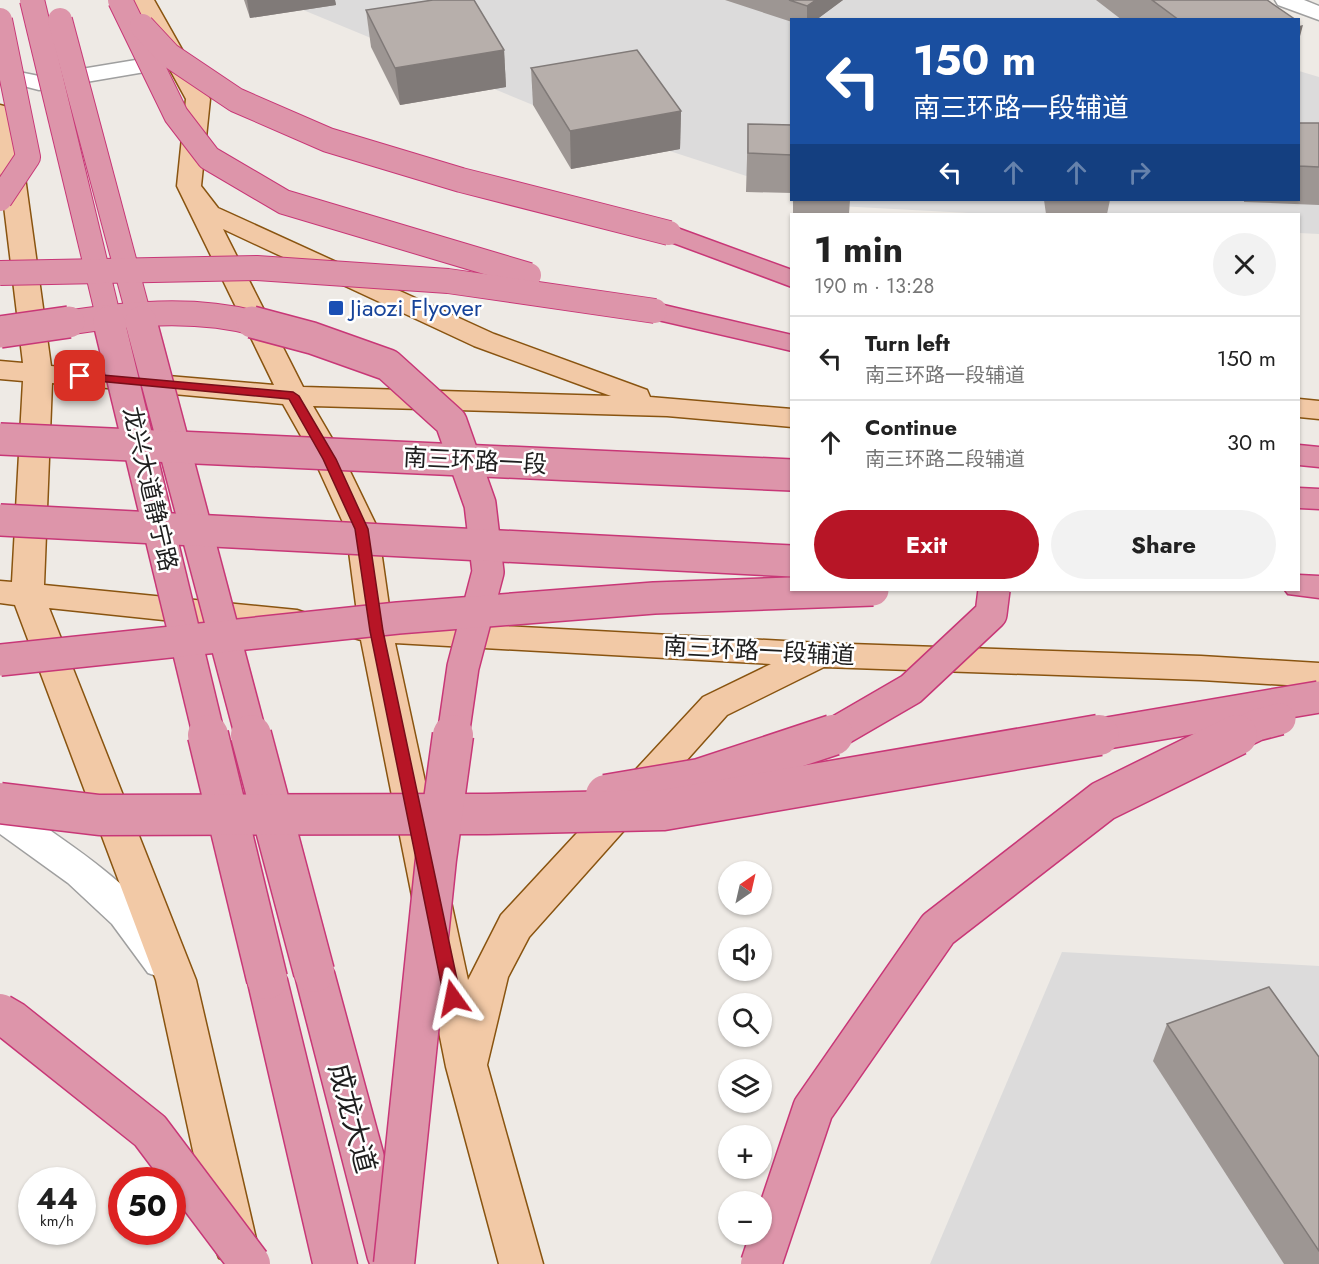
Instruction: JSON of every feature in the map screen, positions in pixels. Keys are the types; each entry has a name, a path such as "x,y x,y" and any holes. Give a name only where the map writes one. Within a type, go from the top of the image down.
{"highway":[{"name":"龙兴大道静宁路","path":"32,0 267,979"},
{"name":"龙兴大道静宁路","path":"54,0 314,972"},
{"path":"129,2 169,55 236,100 328,140 461,180 669,233 790,278"},
{"path":"129,2 176,115 209,158 284,202 426,246 655,311 790,343"},
{"path":"0,20 28,157 0,199"},
{"path":"0,273 257,268 448,281 655,311"},
{"path":"0,332 90,319 172,313 245,320 312,338 388,365 451,422 480,504 488,572 463,668 436,859 393,1264"},
{"name":"南三环路一段","path":"0,439 790,475"},
{"path":"1300,455 1319,457"},
{"path":"1300,498 1319,499"},
{"path":"0,520 790,561"},
{"path":"1300,586 1319,587"},
{"path":"0,660 398,618 654,598 852,591"},
{"path":"488,814 700,779 826,739 911,689 991,614 994,591"},
{"path":"0,803 99,815 488,814 663,810 1319,697"},
{"path":"761,1264 813,1109 938,929 1103,801 1257,725 1319,708"},
{"name":"成龙大道","path":"314,972 393,1264"},
{"name":"成龙大道","path":"267,979 335,1264"},
{"path":"0,1014 12,1021 150,1131 250,1264"}],"main road":[{"path":"129,2 178,60 198,99 189,186 293,396 330,459 362,529 376,631 467,1067 521,1264"},
{"path":"0,112 4,153 38,372 14,593 176,980 240,1264"},
{"path":"189,186 209,213 484,340 667,407"},
{"path":"0,370 293,396 667,407 790,418"},
{"path":"1300,408 1319,410"},
{"name":"南三环路一段辅道","path":"14,593 376,631 821,655 1201,668 1319,675"},
{"path":"467,1067 489,976 515,926 715,706 821,655"}],"street":[{"path":"1286,0 1319,14"},
{"path":"0,70 12,78 39,83 178,60"},
{"path":"0,815 81,872 126,913 176,980"}],"shaded area":[{"path":"279,0 1174,0 1197,18 790,18 790,190 550,112"},
{"path":"1300,71 1319,77 1319,234 1300,233 1300,213 968,213 838,206 823,201 1300,201"},
{"path":"1062,952 1319,966 1319,1264 930,1264"}],"building":[{"path":"433,0 474,0 504,50 395,68 366,10"},
{"path":"789,0 816,0 807,6"},
{"path":"1152,0 1267,0 1293,18 1176,18"},
{"path":"637,50 681,111 570,131 531,68"},
{"path":"1300,123 1319,123 1319,167 1300,166"},
{"path":"748,124 790,125 790,155 748,153"},
{"path":"1269,987 1319,1057 1319,1251 1167,1024"}],"place":[{"name":"Jiaozi Flyover","path":"336,308"}],"route":[{"path":"80,376 293,396 330,459 362,529 376,631 453,998"}]}
